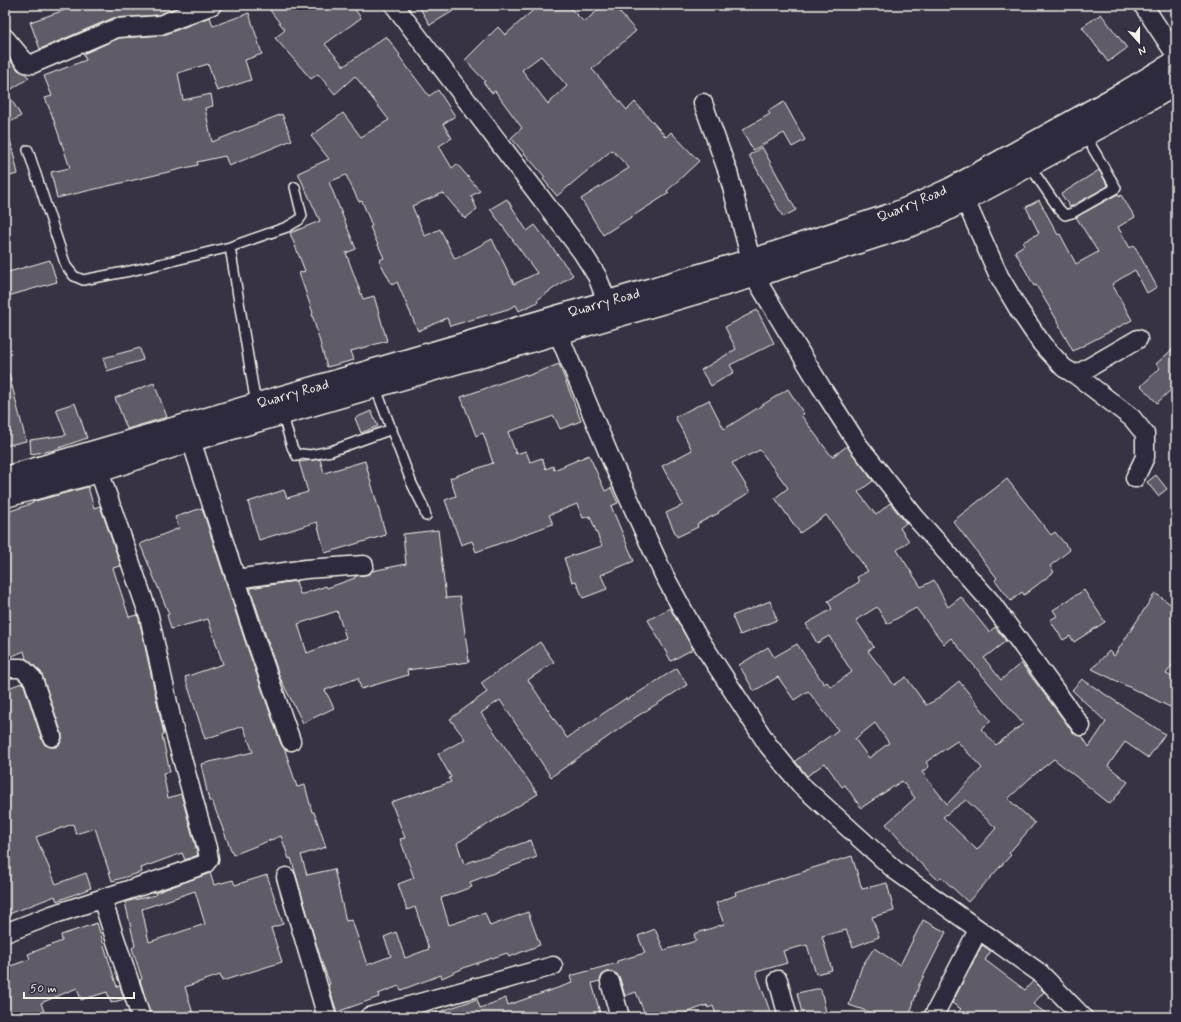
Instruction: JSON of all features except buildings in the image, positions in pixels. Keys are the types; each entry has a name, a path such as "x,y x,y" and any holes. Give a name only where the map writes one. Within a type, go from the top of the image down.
{"main road":[{"name":"Quarry Road","path":"5,496 99,471 191,440 558,333 752,268 930,199 951,189 1124,93 1176,62"},
{"name":"Quarry Road","path":"5,478 607,302 752,268 911,225 936,215 965,200 1176,84"}],"street":[{"path":"5,38 26,63 32,64 117,28 160,25 212,5"},
{"path":"394,5 582,252 597,276 607,302"},
{"path":"1143,5 1176,55"},
{"path":"703,102 728,172 752,268 821,387 859,446 915,517 990,601 1081,726"},
{"path":"965,200 999,276 1019,310 1042,344 1064,368 1076,375 1132,418 1145,434 1145,457 1135,478"},
{"path":"558,333 613,464 664,575 696,634 768,745 801,785 896,871 978,930 1000,943 1040,973 1083,1017"},
{"path":"1076,375 1138,339"},
{"path":"191,440 271,687 291,741"},
{"path":"5,933 52,915 205,864 208,859 207,848 173,726 149,616 99,471"},
{"path":"236,579 306,569 364,565"},
{"path":"5,668 22,668 33,679 52,737"},
{"path":"286,877 327,1017"},
{"path":"102,899 142,1017"},
{"path":"932,1017 978,930"},
{"path":"369,1017 553,966"},
{"path":"778,980 788,1017"},
{"path":"610,982 620,1017"}],"lane":[{"path":"1029,165 1058,209 1065,215 1072,213 1116,188 1084,135"},
{"path":"28,150 66,266 74,276 83,280 135,270 230,247 287,227 299,220 302,216 295,187"},
{"path":"230,247 256,405"},
{"path":"375,386 412,484 423,506 426,516"},
{"path":"282,413 292,447 297,456 302,454 310,455 331,451 392,429"}]}
